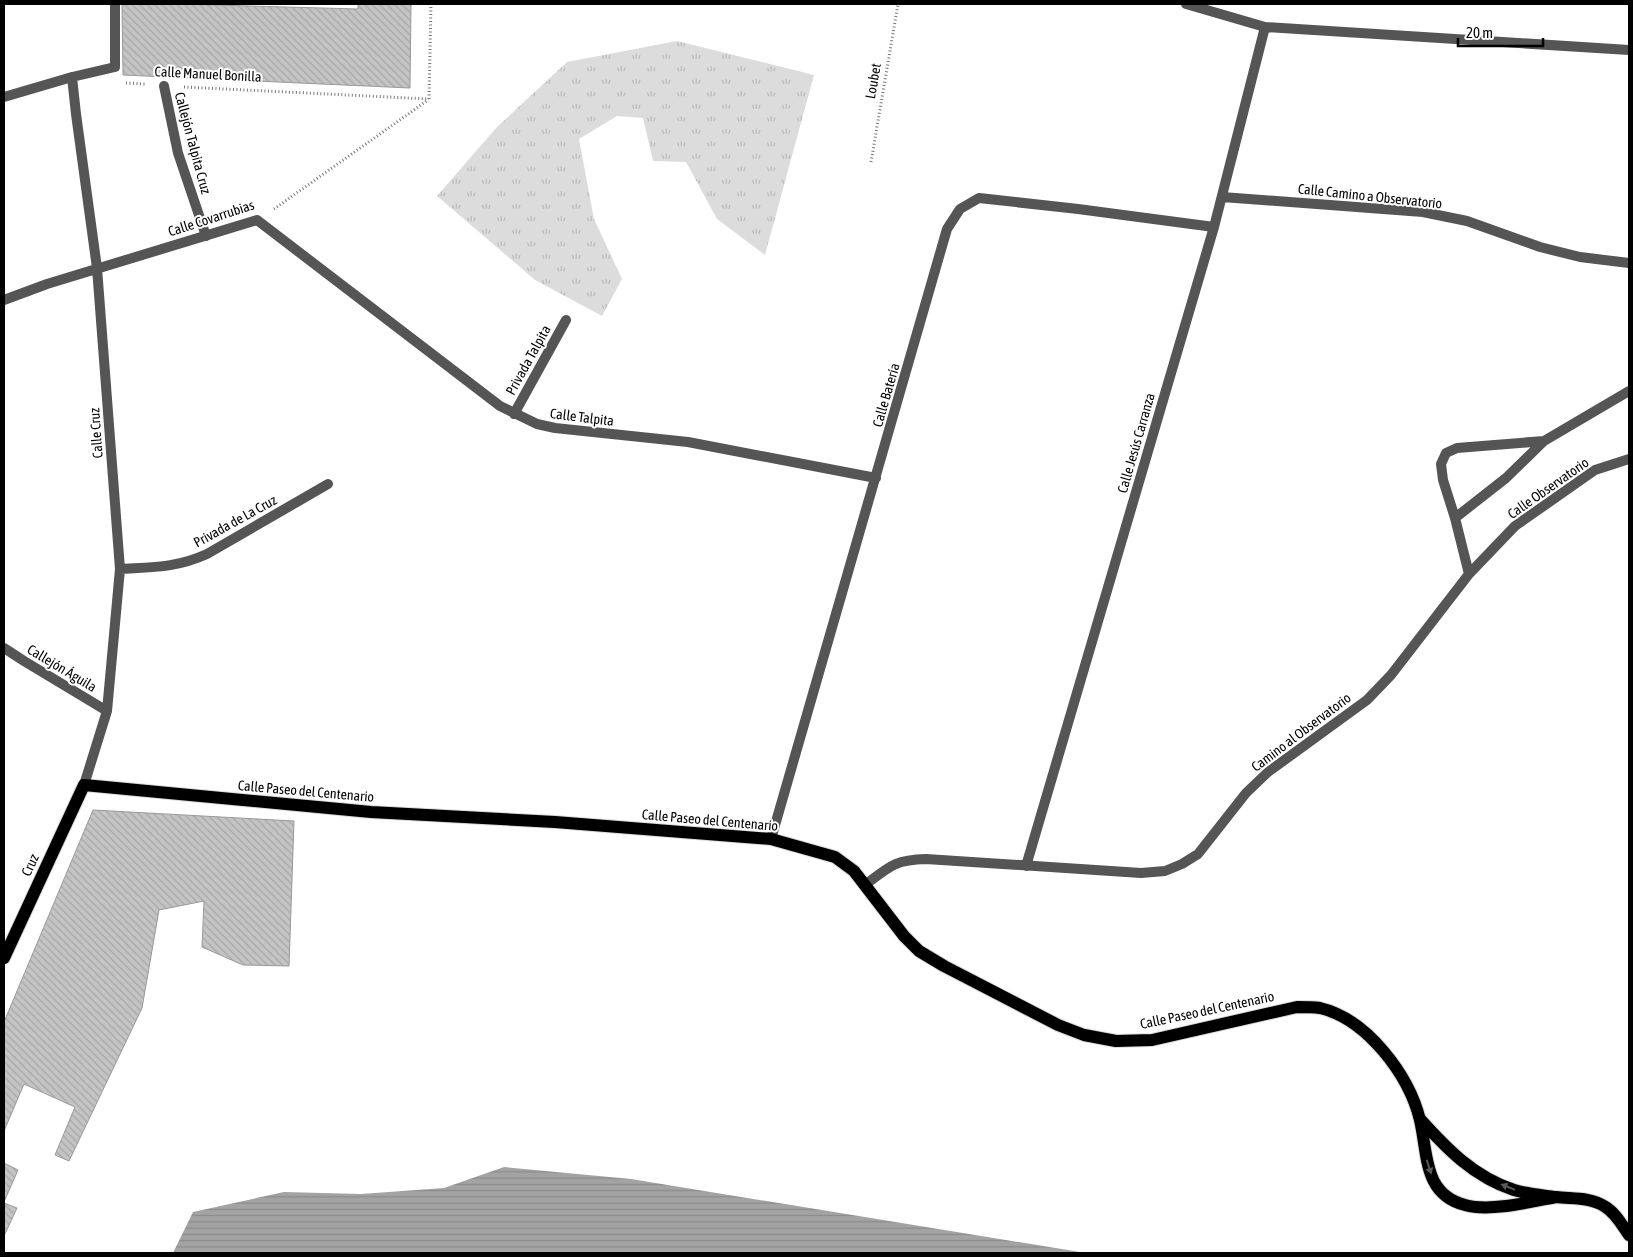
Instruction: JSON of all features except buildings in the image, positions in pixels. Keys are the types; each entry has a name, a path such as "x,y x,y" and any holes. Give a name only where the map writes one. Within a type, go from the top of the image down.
{"main road":[{"name":"Calle Paseo del Centenario","path":"84,785 371,812 555,822 772,839 835,856 854,871 904,936 919,951 1058,1025 1084,1035 1116,1041 1152,1040 1297,1007 1320,1008 1340,1016 1360,1027 1392,1062 1408,1089 1420,1120 1427,1163 1434,1184 1449,1198 1466,1206 1484,1207 1511,1205 1556,1197"},
{"name":"Cruz","path":"4,958 84,785"},
{"name":"Calle Paseo del Centenario","path":"1420,1120 1447,1150 1466,1166 1514,1190 1556,1197 1587,1199 1604,1206 1617,1218 1629,1235"}],"street":[{"path":"4,97 72,77 115,67 115,4"},
{"path":"1186,4 1265,27 1629,50"},
{"name":"Calle Jesús Carranza","path":"1026,866 1214,227 1265,27"},
{"name":"Calle Cruz","path":"72,77 97,268 120,569 107,711 84,785"},
{"name":"Callejón Talpita Cruz","path":"164,86 178,153 206,236"},
{"name":"Calle Camino a Observatorio","path":"1222,196 1423,212 1467,221 1540,246 1580,257 1629,263"},
{"name":"Calle Batería","path":"772,839 947,229 960,209 979,198 1214,227"},
{"name":"Calle Covarrubias","path":"4,300 97,268 257,220"},
{"name":"Calle Talpita","path":"257,220 484,394 514,414 537,424 555,428 688,442 876,478"},
{"name":"Privada Talpita","path":"514,414 566,320"},
{"path":"1455,518 1506,478 1544,441 1629,391"},
{"path":"1469,574 1443,480 1441,464 1446,453 1457,448 1544,441"},
{"name":"Calle Observatorio","path":"1469,574 1516,526 1542,506 1595,470 1629,459"},
{"name":"Privada de La Cruz","path":"120,569 175,566 192,561 328,484"},
{"name":"Camino al Observatorio","path":"866,885 893,864 907,860 926,859 1141,873 1165,871 1182,864 1198,854 1246,794 1268,772 1367,700 1379,688 1431,626 1469,574"},
{"name":"Callejón Águila","path":"4,648 107,711"}],"path":[{"path":"429,100 431,4"},
{"name":"Loubet","path":"871,162 898,4"},
{"name":"Calle Manuel Bonilla","path":"115,67 116,82 429,100"},
{"name":"Calle Covarrubias","path":"257,220 429,100"}],"green space":[{"path":"677,41 814,75 765,255 717,219 686,162 653,161 643,118 617,116 579,139 594,219 622,279 602,316 535,280 437,196 497,127 567,62"}],"shaded area":[{"path":"504,1167 631,1179 1086,1253 173,1253 193,1212 284,1192 361,1194 444,1188"}]}
